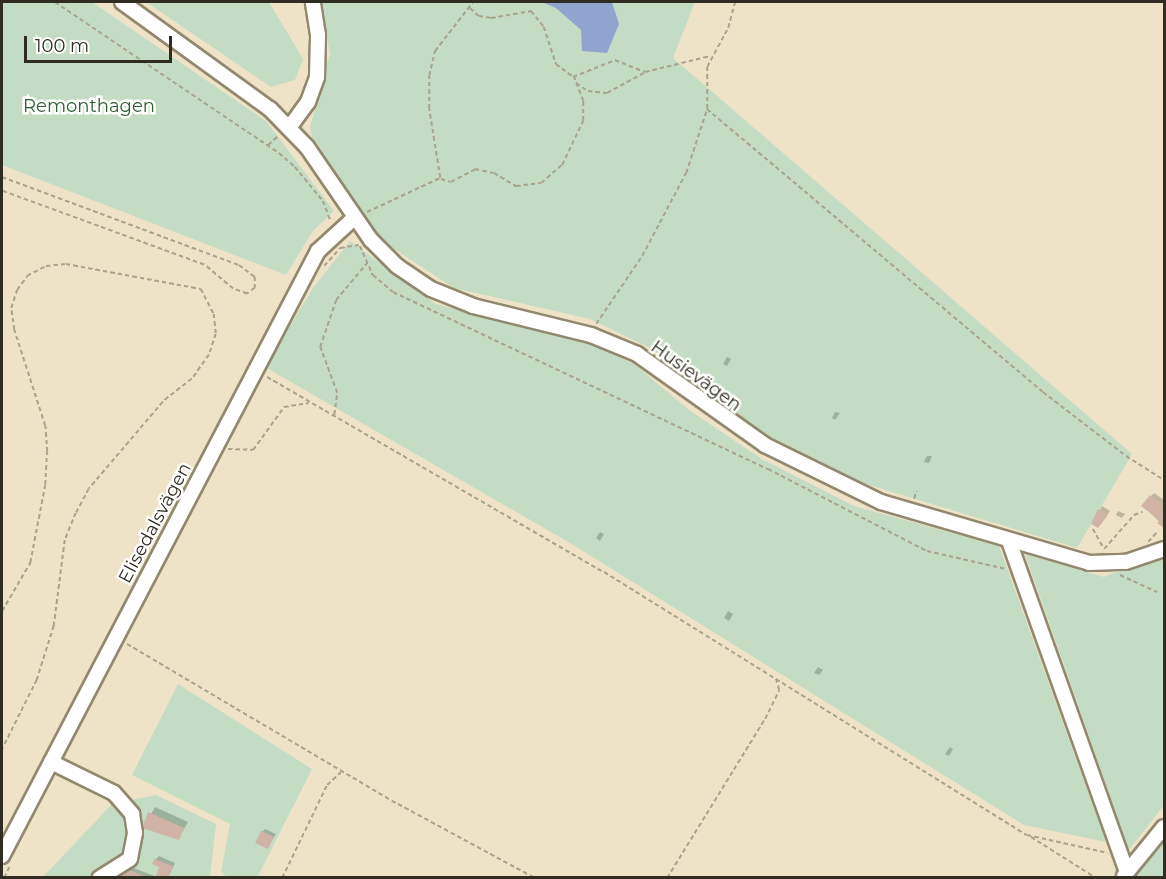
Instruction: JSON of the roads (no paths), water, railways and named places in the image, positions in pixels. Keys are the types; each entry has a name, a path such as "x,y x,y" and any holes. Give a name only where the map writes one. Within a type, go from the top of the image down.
{"street":[{"name":"Husievägen","path":"122,2 215,66 289,128 354,218 397,266 431,289 473,306 591,335 637,354 735,427 850,489 1071,559 1105,563 1130,562 1164,549"},
{"path":"289,128 308,102 316,77 318,35 313,2"},
{"name":"Elisedalsvägen","path":"2,856 318,251 354,218"},
{"path":"1009,541 1121,855 1125,875"},
{"path":"51,762 114,793 132,814 135,833 129,860 99,878"},
{"path":"1125,875 1163,831"}],"water":[{"path":"542,2 612,2 619,24 607,53 582,51 581,30 556,8"}],"park label":[{"name":"Remonthagen","path":"89,106"}]}
